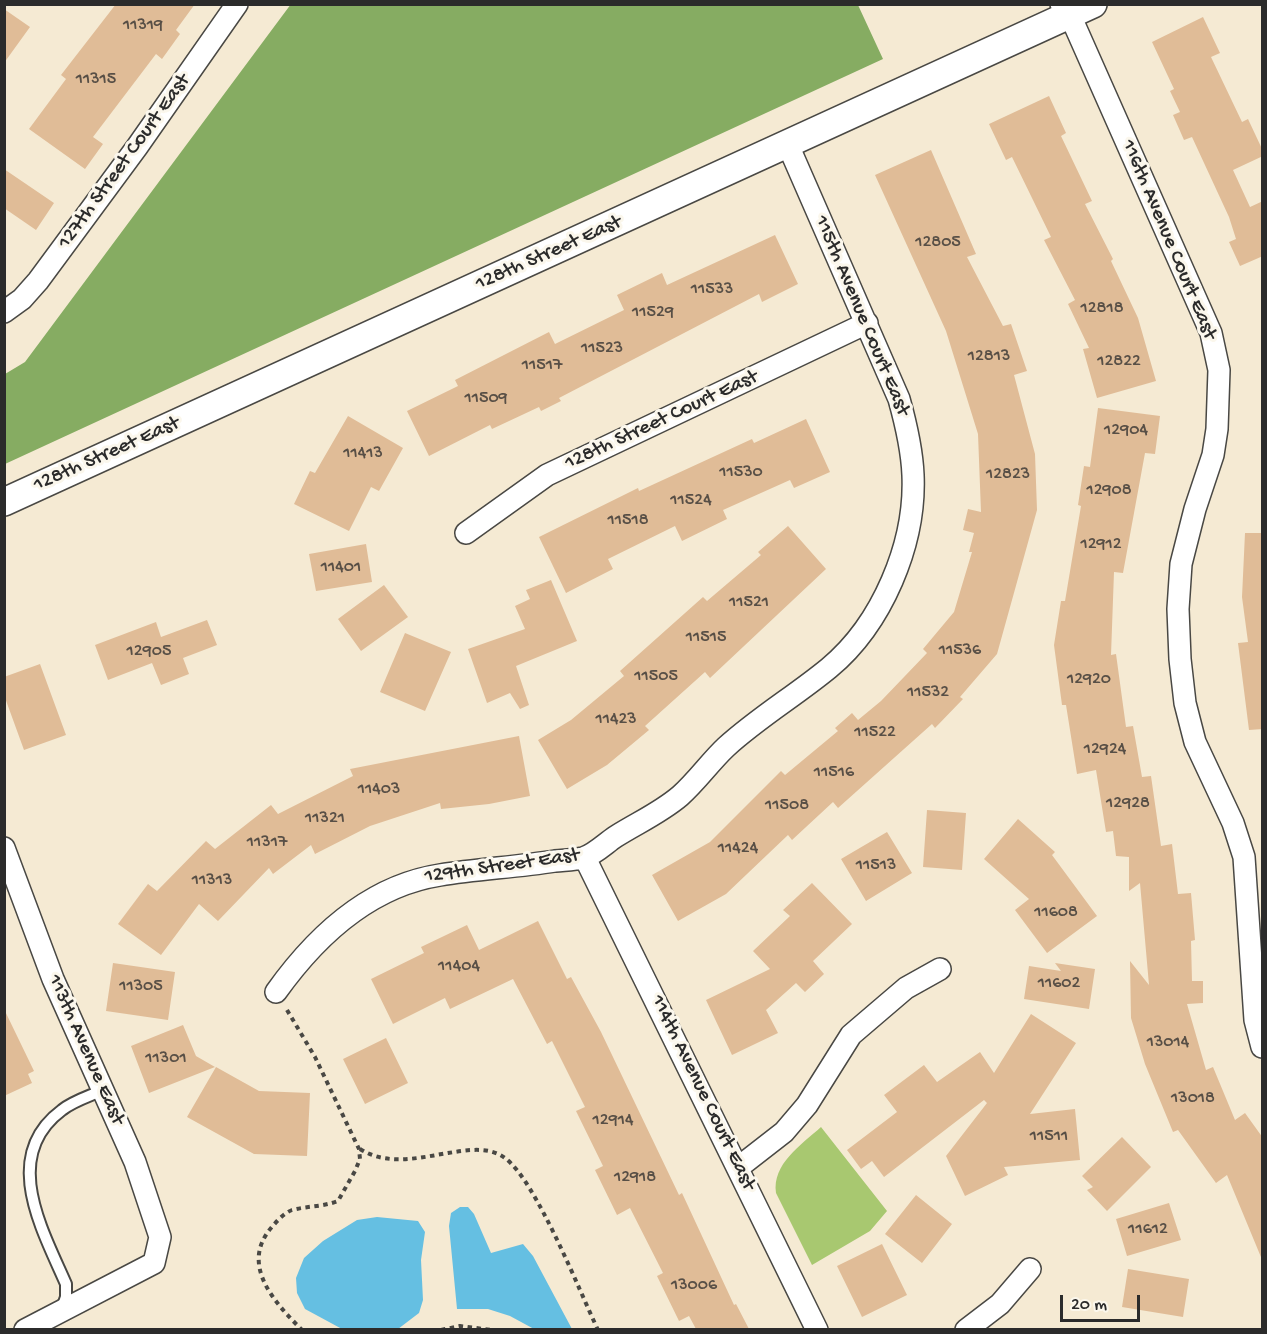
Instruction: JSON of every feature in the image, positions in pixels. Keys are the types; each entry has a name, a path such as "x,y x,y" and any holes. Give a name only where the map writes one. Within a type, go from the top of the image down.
{"street":[{"name":"127th Street Court East","path":"4,312 22,299 45,271 137,147 237,4"},
{"name":"128th Street East","path":"4,502 788,145 1075,8"},
{"name":"116th Avenue Court East","path":"1075,8 1210,333 1219,370 1219,401 1213,455 1194,509 1181,564 1178,609 1180,659 1185,703 1195,742 1233,823 1244,857 1254,1011 1263,1047"},
{"name":"115th Avenue Court East","path":"788,145 899,399 911,459 911,502 899,562"},
{"name":"128th Street Court East","path":"466,533 548,475 867,323"},
{"name":"129th Street East","path":"276,992 293,968 330,928 365,903 390,890 414,880 440,875 585,858 618,835 652,817 679,796 723,750 765,713 830,667 865,630 877,612 899,562"},
{"name":"113th Avenue East","path":"4,848 53,979 138,1172 160,1237 154,1263 61,1311"},
{"name":"114th Avenue Court East","path":"585,858 817,1329"},
{"path":"739,1167 784,1132 807,1105 851,1035 906,988 940,969"},
{"path":"966,1329 1000,1304 1030,1269"},
{"path":"25,1329 61,1311"}],"lane":[{"path":"61,1311 66,1297 66,1284 31,1204 28,1183 29,1158 46,1122 63,1108 103,1090"}],"path":[{"path":"276,992 315,1057 359,1149 360,1159 338,1202 321,1208 292,1210 278,1220 263,1239 257,1262 271,1294 302,1329"},
{"path":"359,1149 370,1155 386,1159 410,1160 487,1149 505,1157 532,1192 598,1329"},
{"path":"441,1329 460,1326 492,1329"}],"green space":[{"path":"291,4 858,5 883,59 5,464 5,374 25,362"},
{"path":"821,1127 887,1211 870,1231 812,1265 776,1193 776,1183 783,1164"}],"water":[{"path":"460,1207 468,1207 474,1214 491,1253 523,1244 533,1256 572,1329 534,1329 510,1316 488,1309 457,1309 449,1226 451,1213"},
{"path":"377,1217 418,1221 425,1232 421,1260 423,1300 419,1313 398,1329 342,1329 305,1309 297,1293 296,1278 304,1258 323,1241 357,1220"}],"building":[{"path":"116,4 195,4 176,30 180,34 162,59 156,54 93,137 103,144 85,169 29,129 66,79 61,75"},
{"path":"4,9 30,27 4,63"},
{"path":"1203,17 1220,53 1211,57 1242,122 1248,119 1263,151 1263,156 1233,170 1250,207 1263,201 1263,256 1240,266 1229,242 1236,239 1229,217 1192,137 1184,140 1173,115 1180,112 1170,91 1174,89 1152,42"},
{"path":"1049,96 1066,133 1061,136 1092,201 1085,204 1113,259 1111,261 1138,318 1156,381 1097,398 1083,349 1089,348 1068,304 1075,300 1044,240 1051,237 1012,157 1006,160 989,124"},
{"path":"931,150 976,254 967,257 1003,326 1011,324 1027,371 1014,375 1035,454 1037,510 997,654 960,697 963,699 935,728 932,724 838,808 833,802 792,840 788,835 726,894 678,921 652,875 710,842 781,771 785,775 838,731 835,728 852,713 858,720 881,701 927,653 923,649 954,612 972,552 969,552 974,533 963,530 968,509 981,512 978,434 946,331 875,175"},
{"path":"4,169 54,203 36,230 4,208"},
{"path":"775,235 798,284 762,302 759,294 559,398 561,401 541,411 539,407 492,429 490,425 429,456 407,411 458,386 455,380 549,332 555,344 624,310 617,295 662,273 667,285"},
{"path":"1098,408 1160,416 1155,454 1145,453 1123,573 1114,572 1111,655 1116,654 1126,727 1133,726 1142,777 1151,776 1161,846 1172,844 1178,894 1191,893 1195,940 1191,941 1192,981 1203,981 1203,1003 1187,1004 1206,1070 1213,1067 1235,1120 1245,1113 1263,1138 1263,1262 1227,1175 1216,1183 1178,1130 1173,1132 1145,1064 1131,1018 1130,961 1149,985 1140,883 1129,891 1129,857 1116,856 1113,831 1106,832 1096,770 1077,774 1066,705 1062,705 1054,645 1061,601 1065,601 1081,506 1078,505 1084,466 1090,467"},
{"path":"348,416 403,448 379,491 371,487 349,531 294,504 310,471 315,473"},
{"path":"806,419 830,472 794,488 790,480 723,510 727,519 682,541 675,526 608,559 613,569 566,593 539,537 638,488 639,491 752,439 754,443"},
{"path":"788,526 826,569 710,678 705,672 645,726 649,730 607,765 567,789 538,740 571,720 624,676 620,671 703,597 707,601 761,555 758,552"},
{"path":"1245,533 1263,533 1263,729 1249,730 1238,643 1248,642 1242,597"},
{"path":"366,544 372,582 316,591 309,554"},
{"path":"551,580 577,641 516,666 529,705 520,709 510,693 487,703 468,649 525,629 515,606 530,599 526,590"},
{"path":"384,585 408,617 361,651 338,619"},
{"path":"207,620 217,645 183,658 189,674 161,685 152,663 108,680 95,645 156,622 161,637"},
{"path":"405,633 451,652 425,711 380,692"},
{"path":"40,664 66,735 24,750 4,695 4,677"},
{"path":"519,736 530,796 489,804 441,809 440,803 370,826 315,854 311,845 273,874 269,868 218,921 199,904 161,955 118,924 148,884 157,891 206,841 215,849 271,805 278,814 353,776 350,769"},
{"path":"927,810 966,813 962,870 923,867"},
{"path":"1018,819 1055,852 1052,855 1097,916 1047,953 1015,910 1029,899 984,859"},
{"path":"887,832 912,873 866,901 841,859"},
{"path":"812,883 852,924 813,961 824,974 805,992 796,983 766,1010 778,1033 732,1055 706,1000 770,969 753,951 790,916 783,910"},
{"path":"538,921 567,979 571,977 601,1032 679,1195 682,1193 734,1305 736,1304 749,1329 696,1329 689,1316 679,1321 657,1276 663,1273 630,1208 617,1215 595,1170 603,1166 576,1111 585,1107 552,1041 547,1044 513,979 450,1009 445,998 393,1024 371,979 424,953 421,947 467,925 479,950"},
{"path":"113,963 175,972 168,1020 106,1011"},
{"path":"1055,963 1095,969 1089,1009 1024,999 1029,966 1061,971"},
{"path":"4,1009 34,1071 28,1074 32,1083 4,1096"},
{"path":"1031,1014 1076,1043 1030,1114 1075,1109 1080,1160 1004,1167 1008,1175 965,1196 946,1156 987,1103 984,1100 884,1177 872,1161 861,1169 847,1150 897,1112 884,1095 924,1065 937,1082 980,1052 994,1073"},
{"path":"183,1025 196,1056 215,1067 149,1093 131,1046"},
{"path":"386,1038 408,1083 365,1104 343,1059"},
{"path":"216,1067 259,1091 310,1093 307,1156 254,1154 187,1117"},
{"path":"1122,1137 1151,1167 1107,1211 1087,1190 1093,1187 1082,1176"},
{"path":"916,1195 952,1224 922,1263 885,1234"},
{"path":"1169,1203 1181,1240 1127,1256 1116,1219"},
{"path":"882,1244 907,1295 862,1317 837,1266"},
{"path":"1128,1269 1189,1279 1183,1317 1122,1307"}]}
